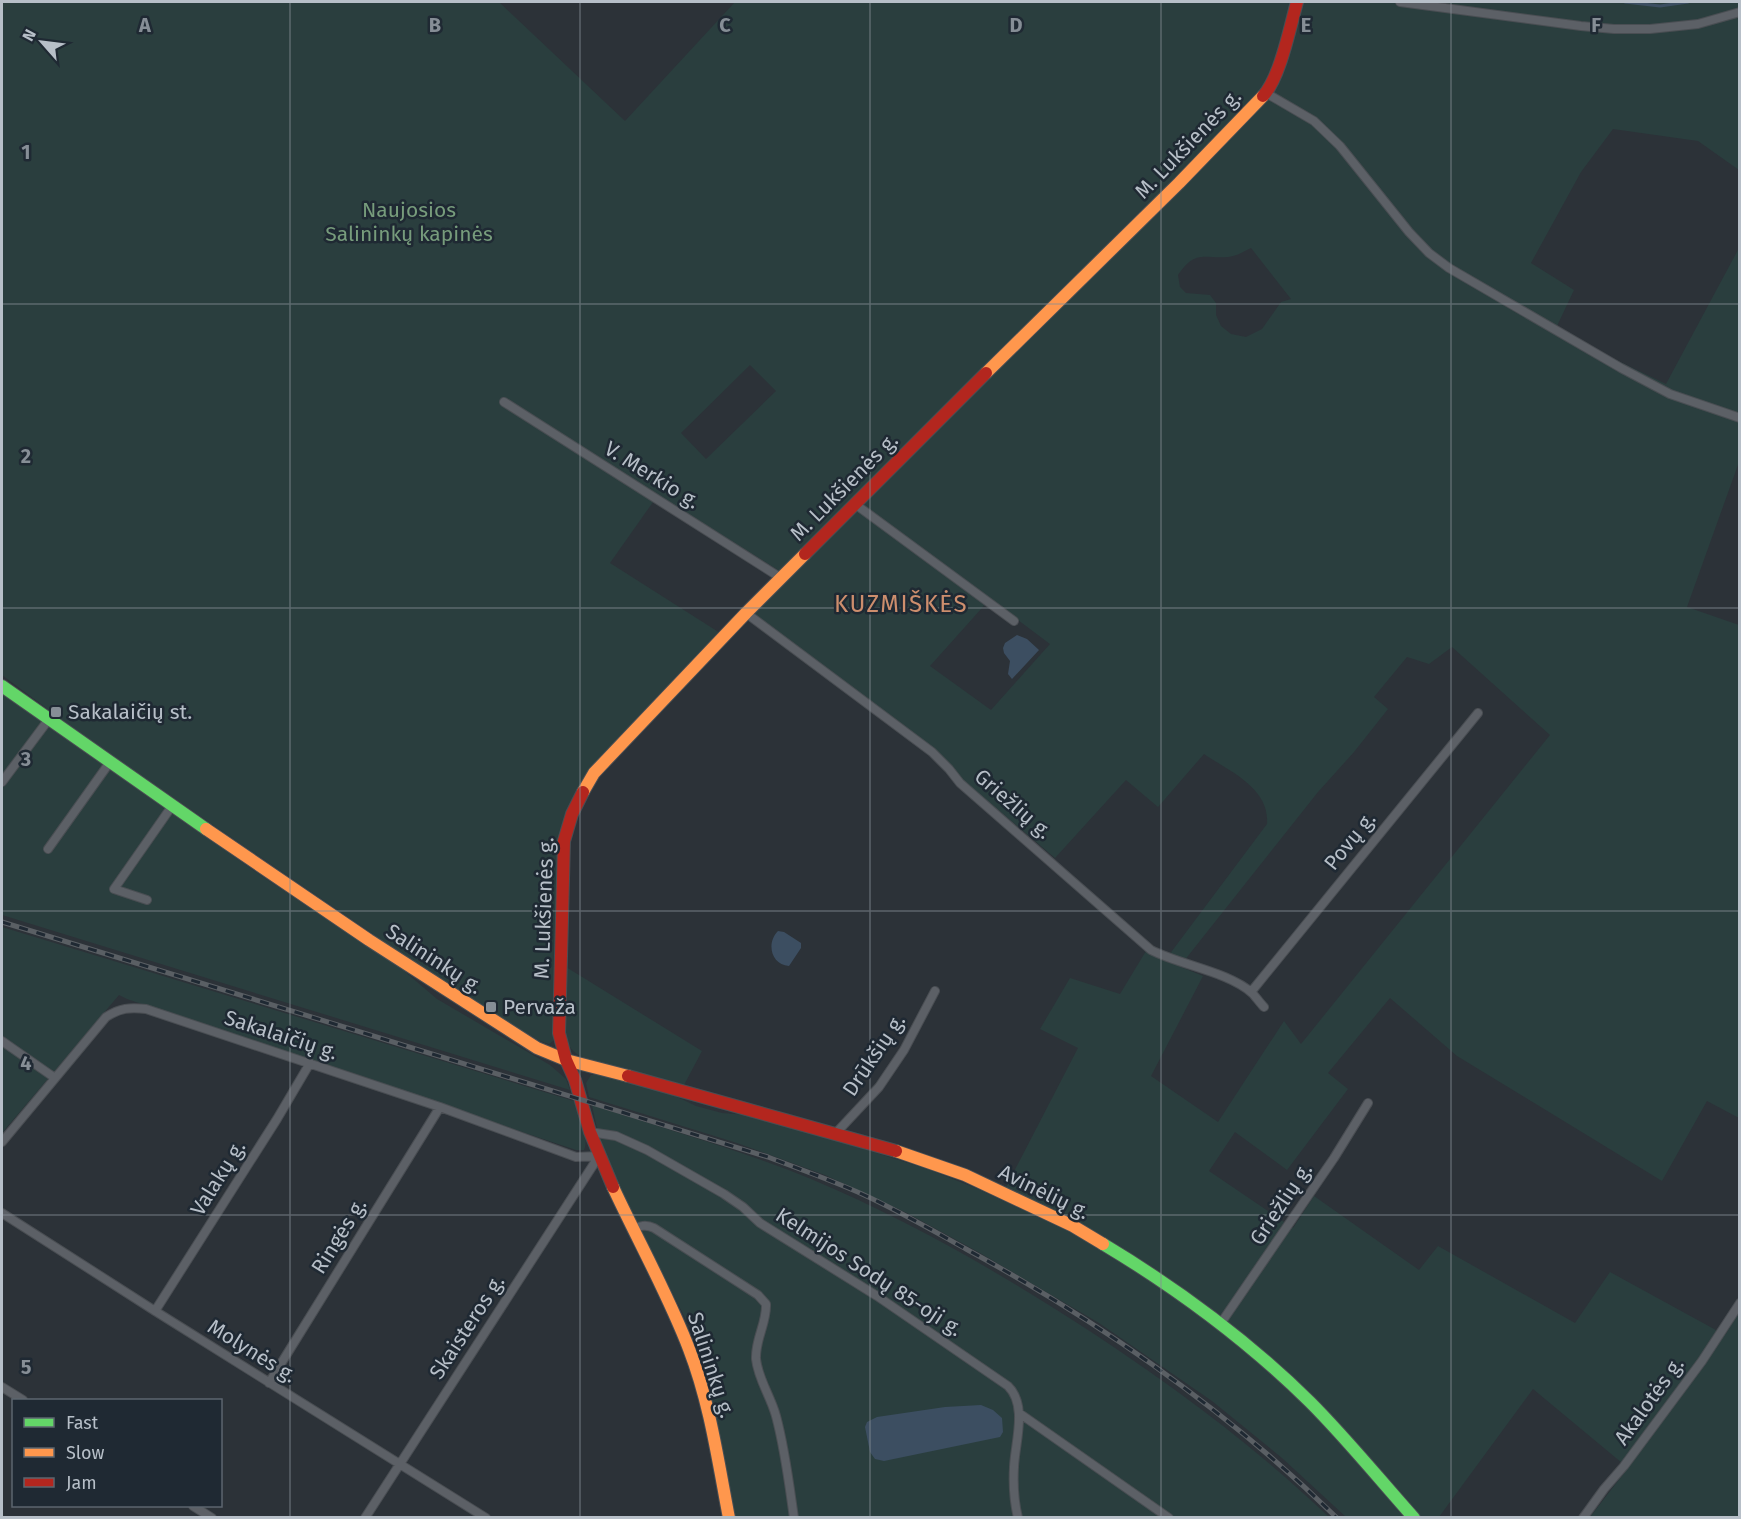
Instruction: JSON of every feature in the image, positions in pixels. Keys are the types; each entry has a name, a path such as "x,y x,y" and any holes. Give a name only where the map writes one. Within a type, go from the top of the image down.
{"main road":[{"name":"M. Lukšienės g.","path":"566,1060 559,1033 564,841 568,821 575,804 594,773 746,613 1179,183 1266,93 1276,70 1297,2"},
{"name":"Salininkų g.","path":"2,686 172,806 369,940 504,1028 537,1048 566,1060 576,1080 599,1156 690,1351 701,1384 712,1431 729,1518"},
{"name":"Avinėlių g.","path":"566,1060 903,1153 965,1175 1073,1226 1145,1269 1221,1323 1267,1362 1311,1403 1414,1518"}],"street":[{"path":"1401,2 1614,29 1650,29 1698,24 1740,12"},
{"path":"1266,93 1314,121 1323,129 1340,146 1409,232 1429,253 1449,268 1660,389 1740,418"},
{"name":"V. Merkio g.","path":"504,402 781,578"},
{"path":"855,504 1014,621"},
{"name":"Griežlių g.","path":"746,613 932,752 960,783 1151,950 1175,961 1224,977 1251,992 1264,1007"},
{"name":"Povų g.","path":"1251,992 1478,713"},
{"path":"2,782 49,719"},
{"path":"48,849 110,762"},
{"path":"147,900 114,889 172,806"},
{"name":"Drūkšių g.","path":"836,1133 879,1087 904,1050 935,991"},
{"name":"Sakalaičių g.","path":"2,1142 106,1017 116,1010 134,1007 146,1009 440,1107 576,1157 599,1156"},
{"path":"2,1041 56,1078"},
{"name":"Valakų g.","path":"155,1311 310,1063"},
{"name":"Griežlių g.","path":"1221,1323 1334,1158 1368,1103"},
{"name":"Ringės g.","path":"269,1383 440,1107"},
{"name":"Kelmijos Sodų 85-oji g.","path":"590,1132 616,1136 647,1150 724,1194 760,1223 877,1296 1008,1386 1016,1398 1019,1413 1014,1467 1018,1518"},
{"name":"Skaisteros g.","path":"364,1518 599,1156"},
{"name":"Molynės g.","path":"2,1213 486,1518"},
{"path":"632,1229 649,1225 758,1294 766,1304 764,1321 758,1338 757,1362 775,1413 785,1456 794,1518"},
{"name":"Akalotės g.","path":"1583,1518 1702,1361 1740,1303"},
{"path":"2,1387 20,1399"},
{"path":"1019,1413 1169,1518"},
{"path":"195,1507 212,1518"}],"green space":[{"name":"Naujosios Salininkų kapinės","path":"2,2 499,2 625,121 735,2 1291,2 1275,58 1262,90 781,572 658,495 610,563 720,633 601,757 559,851 553,1041 549,1044 540,1041 455,990 93,743 2,675","holes":["750,365 776,391 706,459 681,433"]},
{"path":"1301,2 1739,2 1739,170 1698,141 1613,129 1581,172 1531,263 1574,290 1557,326 1614,359 1666,384 1739,248 1739,462 1687,607 1739,625 1739,1118 1707,1101 1662,1181 1457,1056 1390,998 1328,1073 1348,1089 1287,1170 1235,1132 1209,1171 1293,1228 1314,1196 1419,1270 1438,1246 1575,1323 1610,1272 1725,1335 1739,1312 1739,1517 1590,1517 1628,1468 1533,1389 1439,1517 1421,1517 1335,1421 1221,1316 1159,1271 1106,1238 1006,1187 1078,1048 1040,1029 1070,978 1120,994 1146,951 1203,976 1151,1076 1218,1122 1284,1021 1301,1044 1550,735 1452,647 1429,664 1407,657 1374,697 1388,709 1318,792 1184,961 1169,955 1267,824 1262,800 1246,782 1204,754 1158,807 1126,780 1055,858 964,781 754,613 1266,102 1274,88","holes":["1251,248 1291,299 1281,302 1262,329 1246,337 1231,334 1221,326 1216,315 1216,303 1210,295 1186,293 1180,287 1178,275 1195,258 1231,256","990,599 1050,644 991,710 930,666"]},
{"path":"2,693 253,870 403,970 437,999 550,1065 566,1079 570,1090 2,915"},
{"path":"2,927 574,1101 585,1132 584,1150 576,1150 119,995 2,1133"},
{"path":"566,967 702,1051 684,1085 583,1058 574,1051 565,1036"},
{"path":"600,1074 671,1094 696,1106 722,1113 748,1115 930,1170 978,1189 1087,1240 1192,1309 1258,1363 1311,1412 1407,1517 1346,1517 1282,1458 1212,1401 1099,1323 907,1213 825,1175 737,1143 589,1097 586,1083 591,1075"},
{"path":"592,1105 784,1168 878,1209 944,1243 1071,1319 1139,1364 1237,1437 1329,1517 735,1517 702,1351 611,1173"}],"water":[{"path":"1017,635 1027,639 1039,650 1012,679 1008,674 1010,661 1003,648 1005,643"},
{"path":"778,931 784,932 801,943 801,948 789,966 778,962 772,953 772,941"},
{"path":"981,1405 993,1410 1002,1418 1003,1432 1000,1437 884,1461 875,1459 870,1452 865,1427 867,1422 877,1417 945,1407"}],"waterway":[{"path":"1625,2 1660,6 1688,2"}],"railway":[{"path":"2,922 768,1157 862,1194 1016,1277 1114,1338 1207,1405 1252,1441 1337,1518"}],"traffic: fast":[{"path":"2,686 206,829"},
{"path":"1103,1244 1185,1298 1262,1358 1310,1402 1414,1518"}],"traffic: slow":[{"path":"986,373 1179,183 1263,96"},
{"path":"583,792 594,773 805,554"},
{"path":"206,829 369,940 537,1048 566,1060 628,1076"},
{"path":"896,1151 965,1175 1073,1226 1103,1244"},
{"path":"613,1187 672,1308 689,1349 703,1390 713,1432 729,1518"}],"traffic: jam":[{"path":"1263,96 1279,65 1297,2"},
{"path":"805,554 986,373"},
{"path":"583,792 572,814 564,841 559,1033 590,1132 613,1187"},
{"path":"628,1076 896,1151"}],"place":[{"name":"Sakalaičių st.","path":"56,712"},
{"name":"Pervaža","path":"491,1007"}],"district":[{"name":"KUZMIŠKĖS","path":"901,604"}]}
